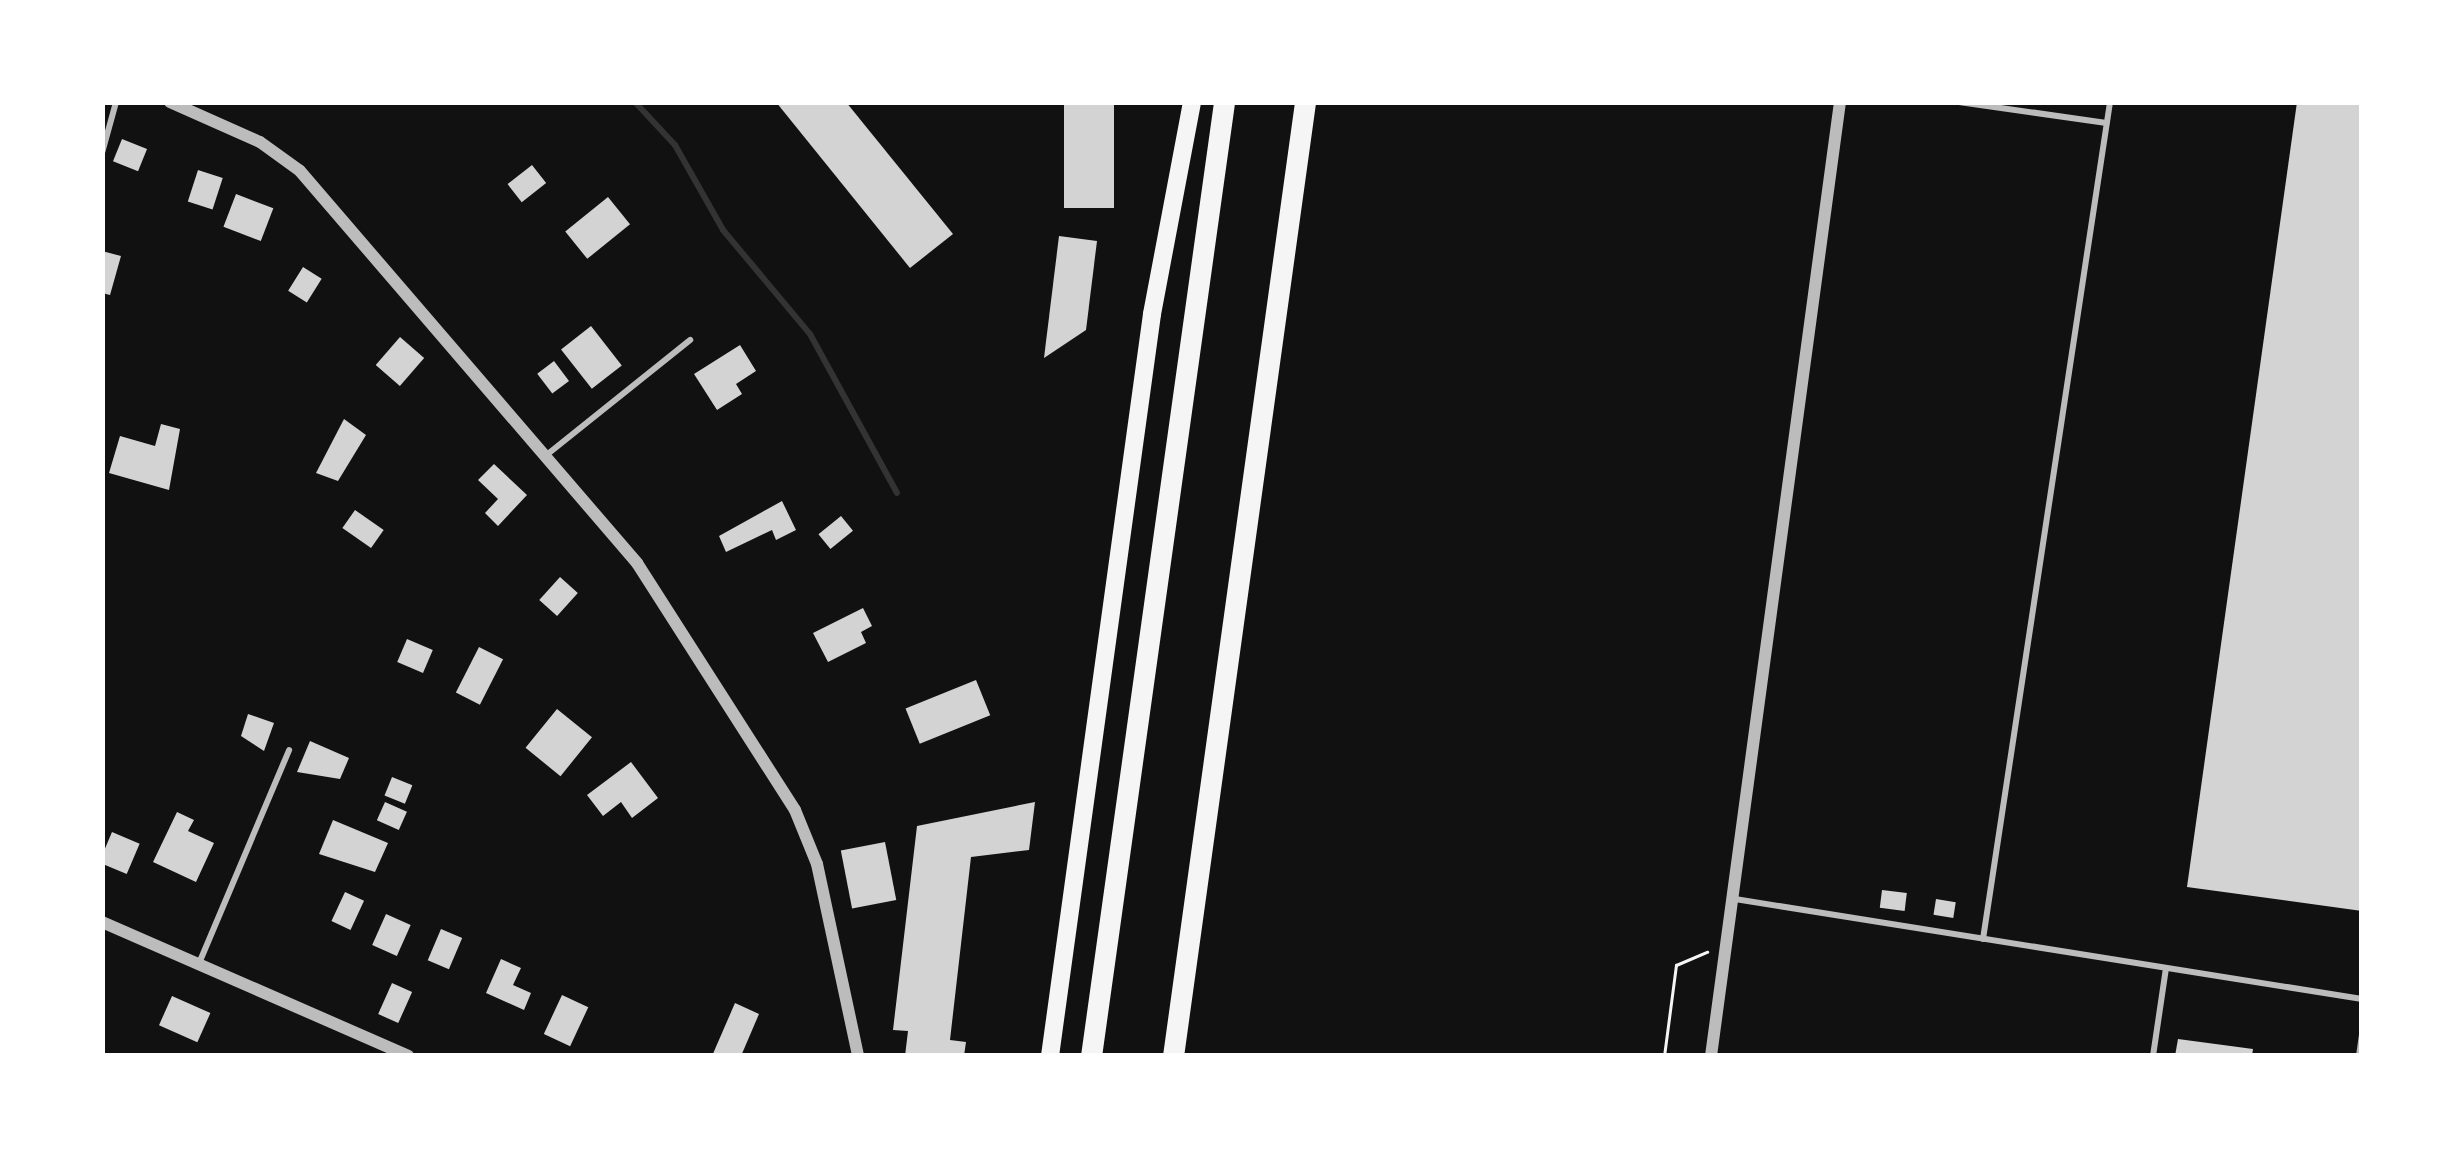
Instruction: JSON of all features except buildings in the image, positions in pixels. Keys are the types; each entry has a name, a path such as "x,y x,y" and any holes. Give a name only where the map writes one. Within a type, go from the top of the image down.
{"highway":[{"path":"1091,1056 1224,102"},
{"path":"1172,1056 1305,102"}],"main road":[{"path":"1050,1056 1152,314 1192,102"}],"street":[{"path":"170,102 260,142 300,171 549,453 638,563 795,810 818,864 858,1056"},
{"path":"1711,1056 1840,102"},
{"path":"102,922 408,1056"}],"lane":[{"path":"102,153 116,102"},
{"path":"1959,102 2107,123"},
{"path":"1983,939 2110,102"},
{"path":"549,453 691,340"},
{"path":"199,964 290,750"},
{"path":"1731,899 2362,999"},
{"path":"2153,1056 2166,968"},
{"path":"2359,1056 2362,1035"}],"path":[{"path":"1664,1056 1676,965 1726,944"}],"waterway":[{"path":"635,102 675,145 723,230 810,334 897,493"}]}
